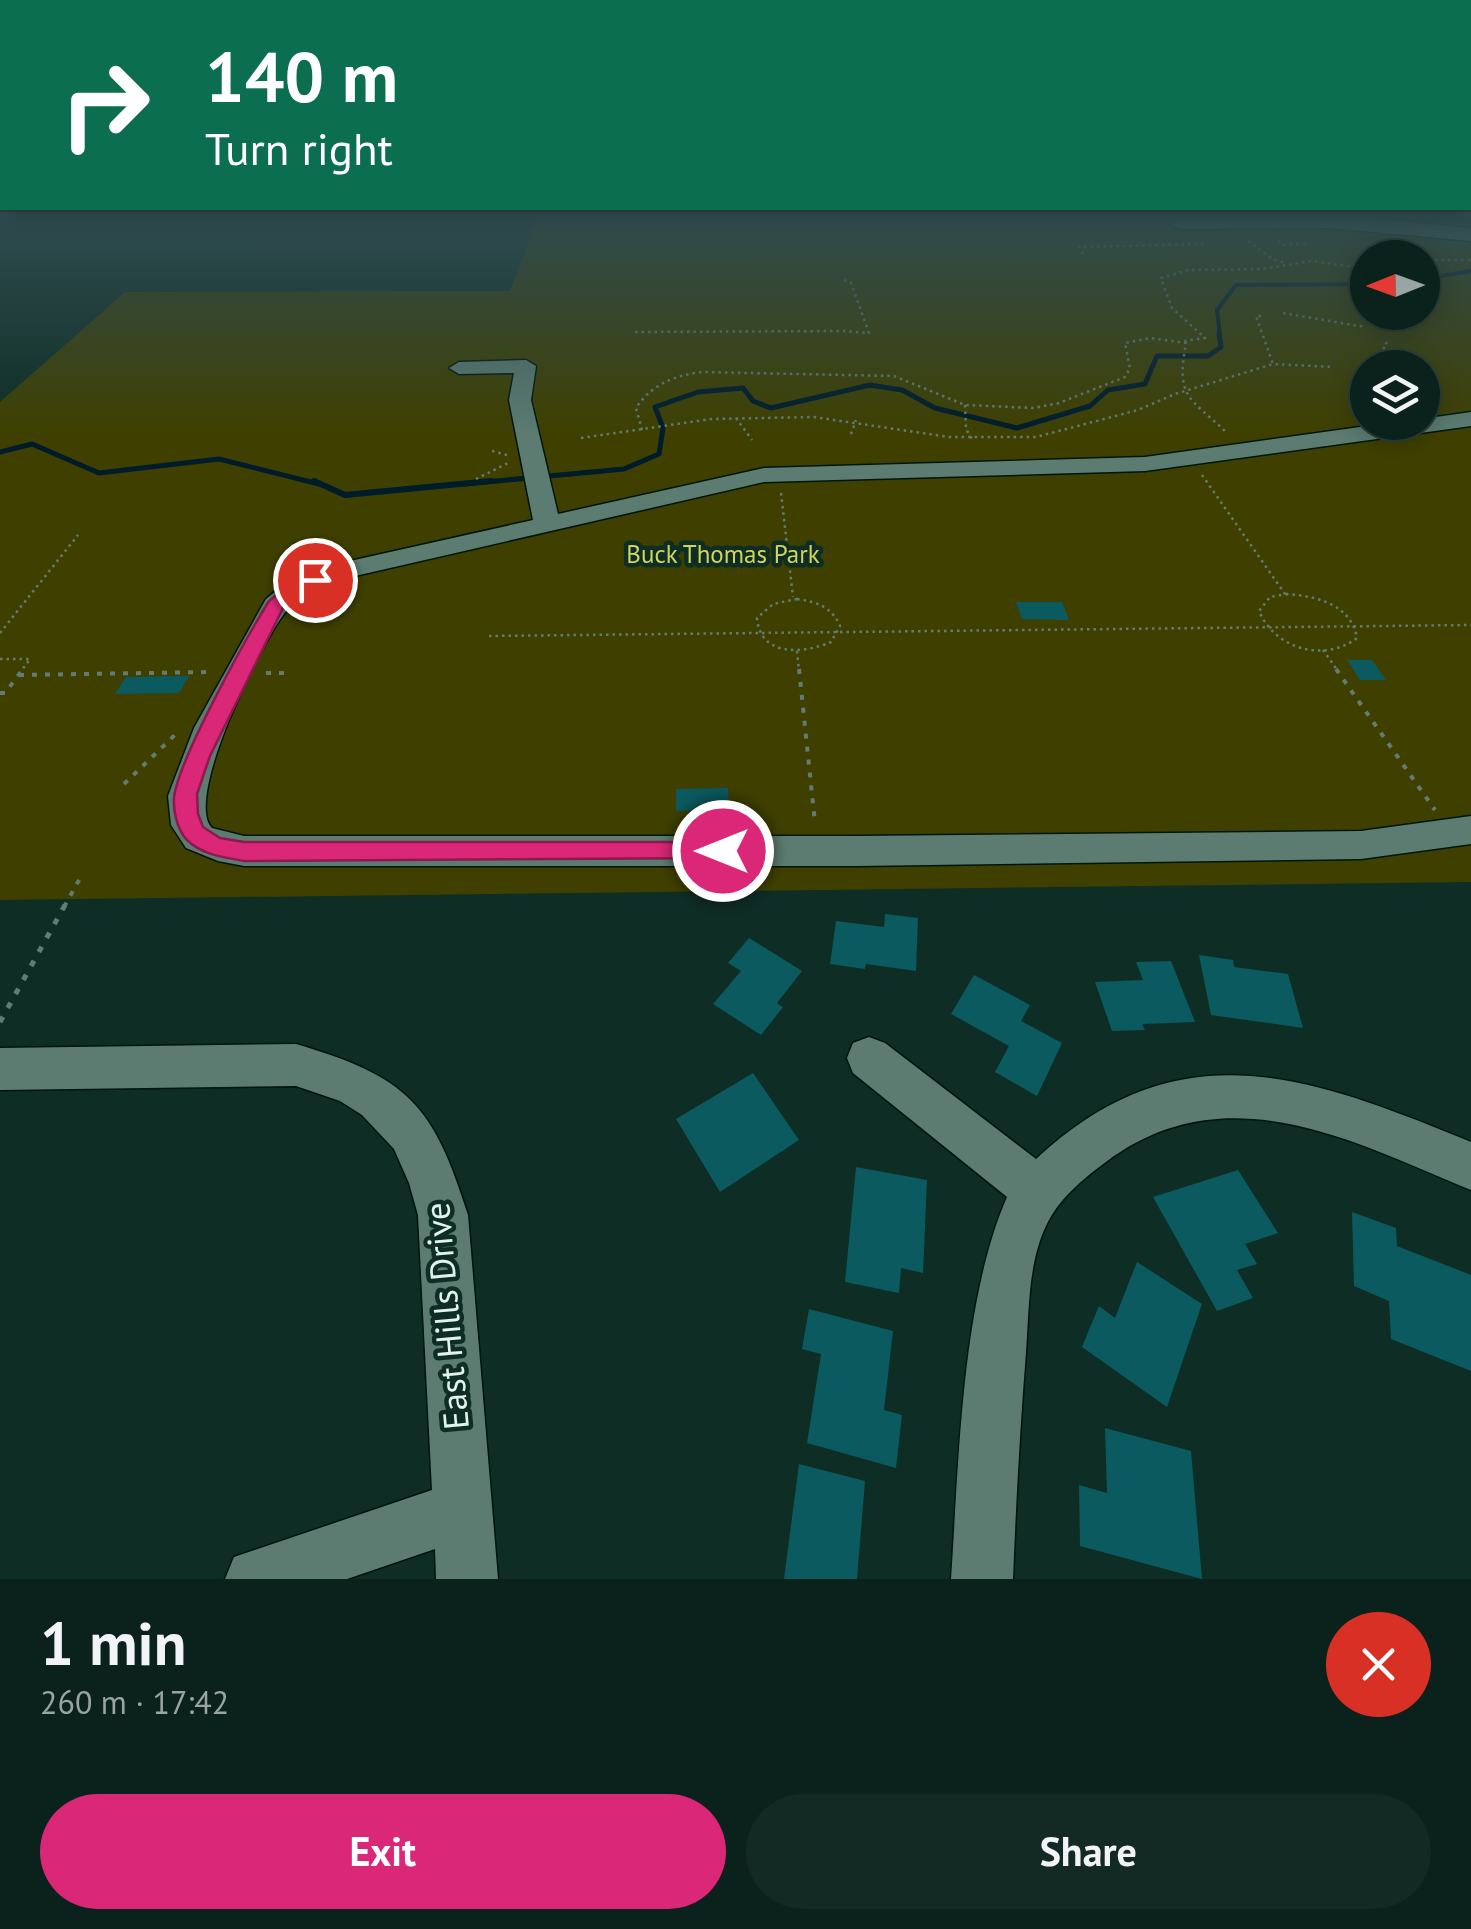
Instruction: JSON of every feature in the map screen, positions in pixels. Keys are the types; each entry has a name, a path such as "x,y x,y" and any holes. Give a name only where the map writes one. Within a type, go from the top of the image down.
{"street":[{"path":"459,368 526,366 520,400 547,524"},
{"path":"1471,419 1188,460 1096,468 775,474 333,573 297,588 276,605 199,756 186,794 186,814 194,833 214,846 244,851 836,851 1361,845 1471,830"},
{"path":"869,1058 1038,1190"},
{"name":"East Hills Drive","path":"0,1069 296,1066 337,1076 374,1095 408,1126 429,1162 443,1215 467,1579"},
{"path":"982,1579 1003,1309 1022,1221 1038,1190 1098,1136 1162,1104 1229,1094 1263,1095 1346,1115 1471,1166"},
{"path":"256,1579 463,1510"}],"path":[{"path":"635,332 869,333 853,290"},
{"path":"642,430 636,408 642,397 664,382 695,372 894,376 965,407 1052,405 1125,377 1130,368 1124,350 1128,340 1186,344 1206,338 1181,319 1165,290"},
{"path":"1283,313 1350,325"},
{"path":"1262,316 1256,316 1273,364"},
{"path":"1386,350 1383,346 1387,342"},
{"path":"1186,344 1180,378 1184,392 1248,452"},
{"path":"582,438 736,418 856,420 972,439 1048,435 1138,410 1273,364 1334,367"},
{"path":"965,407 972,439"},
{"path":"736,418 752,440"},
{"path":"850,434 856,420"},
{"path":"1188,460 1286,594"},
{"path":"476,479 510,462"},
{"path":"775,474 782,496 793,600"},
{"path":"0,633 78,535"},
{"path":"1286,594 1328,603 1342,611 1355,627 1356,638 1350,645 1322,650 1294,644 1266,627 1258,611 1262,603 1286,594"},
{"path":"793,600 810,601 831,610 839,630 831,642 820,648 797,652 768,643 758,632 758,618 763,610 793,600"},
{"path":"489,636 1471,625"},
{"path":"1322,650 1434,810 1435,835"},
{"path":"797,652 812,821 836,851"},
{"path":"0,660 30,659 5,693 0,693"},
{"path":"19,675 291,673"},
{"path":"0,1022 83,873"}],"green space":[{"name":"Buck Thomas Park","path":"1350,290 1350,330 1440,330 1440,290 1471,290 1471,882 0,900 0,402 125,292"}],"building":[{"path":"1016,602 1062,602 1069,620 1022,619"},
{"path":"1347,660 1372,660 1386,680 1360,680"},
{"path":"189,676 179,693 115,694 126,677"},
{"path":"728,788 729,810 676,811 676,789"},
{"path":"885,914 918,918 916,971 830,964 836,921 884,927"},
{"path":"749,938 802,971 777,1003 783,1007 761,1035 713,1004 741,971 728,963"},
{"path":"1199,955 1233,960 1234,967 1288,974 1303,1028 1211,1015"},
{"path":"1171,961 1195,1022 1142,1024 1145,1030 1112,1031 1095,982 1143,980 1136,962"},
{"path":"974,975 1030,1005 1021,1021 1062,1043 1037,1096 995,1072 1009,1046 951,1014"},
{"path":"753,1073 799,1140 720,1192 676,1119"},
{"path":"856,1167 927,1180 923,1273 901,1268 899,1293 845,1282"},
{"path":"1238,1170 1278,1233 1245,1244 1257,1264 1237,1270 1253,1298 1217,1311 1153,1197"},
{"path":"1352,1212 1396,1228 1397,1246 1471,1275 1471,1371 1391,1339 1389,1301 1354,1286"},
{"path":"1137,1262 1202,1304 1167,1407 1082,1347 1099,1306 1115,1318"},
{"path":"809,1309 893,1331 884,1410 902,1415 896,1468 807,1443 821,1354 802,1349"},
{"path":"1105,1428 1191,1451 1202,1579 1080,1546 1079,1485 1107,1493"},
{"path":"799,1464 865,1481 857,1579 784,1579"}],"waterway":[{"path":"1220,335 1217,310 1232,290"},
{"path":"464,484 624,469 659,454 663,428 655,407 698,392 743,388 753,401 771,408 870,385 902,390 935,408 1017,428 1090,406 1108,390 1145,384 1157,356 1208,356 1221,347 1219,333"},
{"path":"0,452 32,444 99,473 219,459 319,484"},
{"path":"314,481 345,495 491,481"}],"route":[{"path":"315,580 276,605 199,756 186,794 186,814 194,833 214,846 244,851 723,851"}]}
